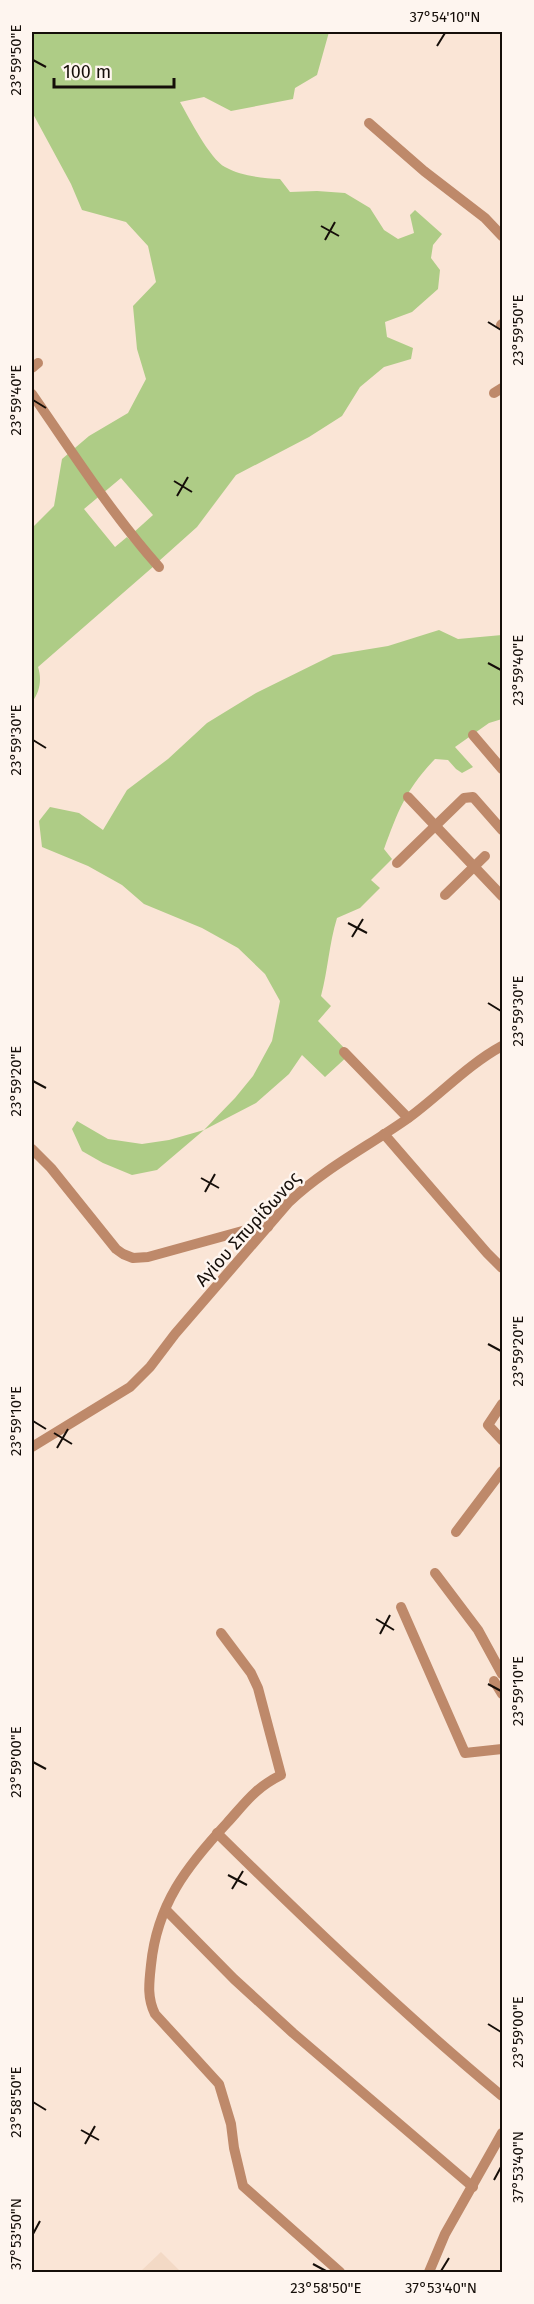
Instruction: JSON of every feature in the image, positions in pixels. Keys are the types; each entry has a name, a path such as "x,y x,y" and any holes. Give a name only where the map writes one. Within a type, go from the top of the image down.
{"street":[{"path":"369,123 424,171 485,218 502,236"},
{"path":"32,394 112,510 159,567"},
{"path":"473,735 502,769"},
{"path":"398,863 464,798 469,796 473,797 500,823"},
{"path":"408,797 502,896"},
{"path":"446,895 485,856"},
{"name":"Αγίου Σπυρίδωνος","path":"32,1447 130,1387 150,1367 175,1334 268,1227 310,1183 408,1118 502,1046"},
{"path":"344,1052 408,1118"},
{"path":"384,1134 487,1254 502,1268"},
{"path":"32,1149 51,1168 116,1249 133,1258 161,1254 246,1230 268,1227"},
{"path":"502,1404 488,1425 502,1440"},
{"path":"456,1532 502,1471"},
{"path":"435,1573 478,1630 498,1677 502,1694"},
{"path":"401,1607 465,1753 502,1749"},
{"path":"221,1634 251,1673 258,1688 281,1775 259,1787 185,1872 159,1923 153,1942 150,2003 155,2014 219,2084 231,2124 243,2186 340,2272"},
{"path":"218,1833 320,1933 502,2096"},
{"path":"166,1910 234,1979 293,2033 472,2187"},
{"path":"429,2272 445,2234 502,2133"}],"shaded area":[{"path":"161,2252 181,2272 140,2272"}],"green space":[{"path":"32,32 329,32 317,75 295,88 293,99 231,111 204,97 180,102 213,156 225,167 245,174 280,179 290,192 345,193 370,208 384,230 398,239 414,233 410,215 415,210 442,234 433,245 431,258 440,270 438,289 412,312 385,322 387,337 413,348 411,359 384,367 360,387 342,416 309,437 236,475 197,527 159,561 133,533 153,515 121,478 84,509 115,547 127,537 154,566 38,667 40,685 32,702 32,532 34,526 54,506 62,459 89,436 128,413 146,379 137,349 133,306 156,282 148,246 126,222 82,210 71,184 32,112"},
{"path":"439,630 458,639 502,635 502,719 489,723 455,747 473,767 462,773 448,760 435,759 425,770 404,801 389,835 384,849 392,859 371,880 380,888 360,908 337,918 321,996 331,1006 318,1021 350,1054 325,1077 302,1055 289,1074 256,1103 204,1130 253,1076 272,1041 280,1001 265,974 238,948 202,928 144,904 122,885 88,866 42,847 39,821 50,807 79,813 103,830 127,790 168,759 207,723 256,693 333,655 388,646"},
{"path":"77,1121 108,1139 142,1144 169,1140 204,1130 157,1170 132,1175 82,1151 72,1129"}]}
